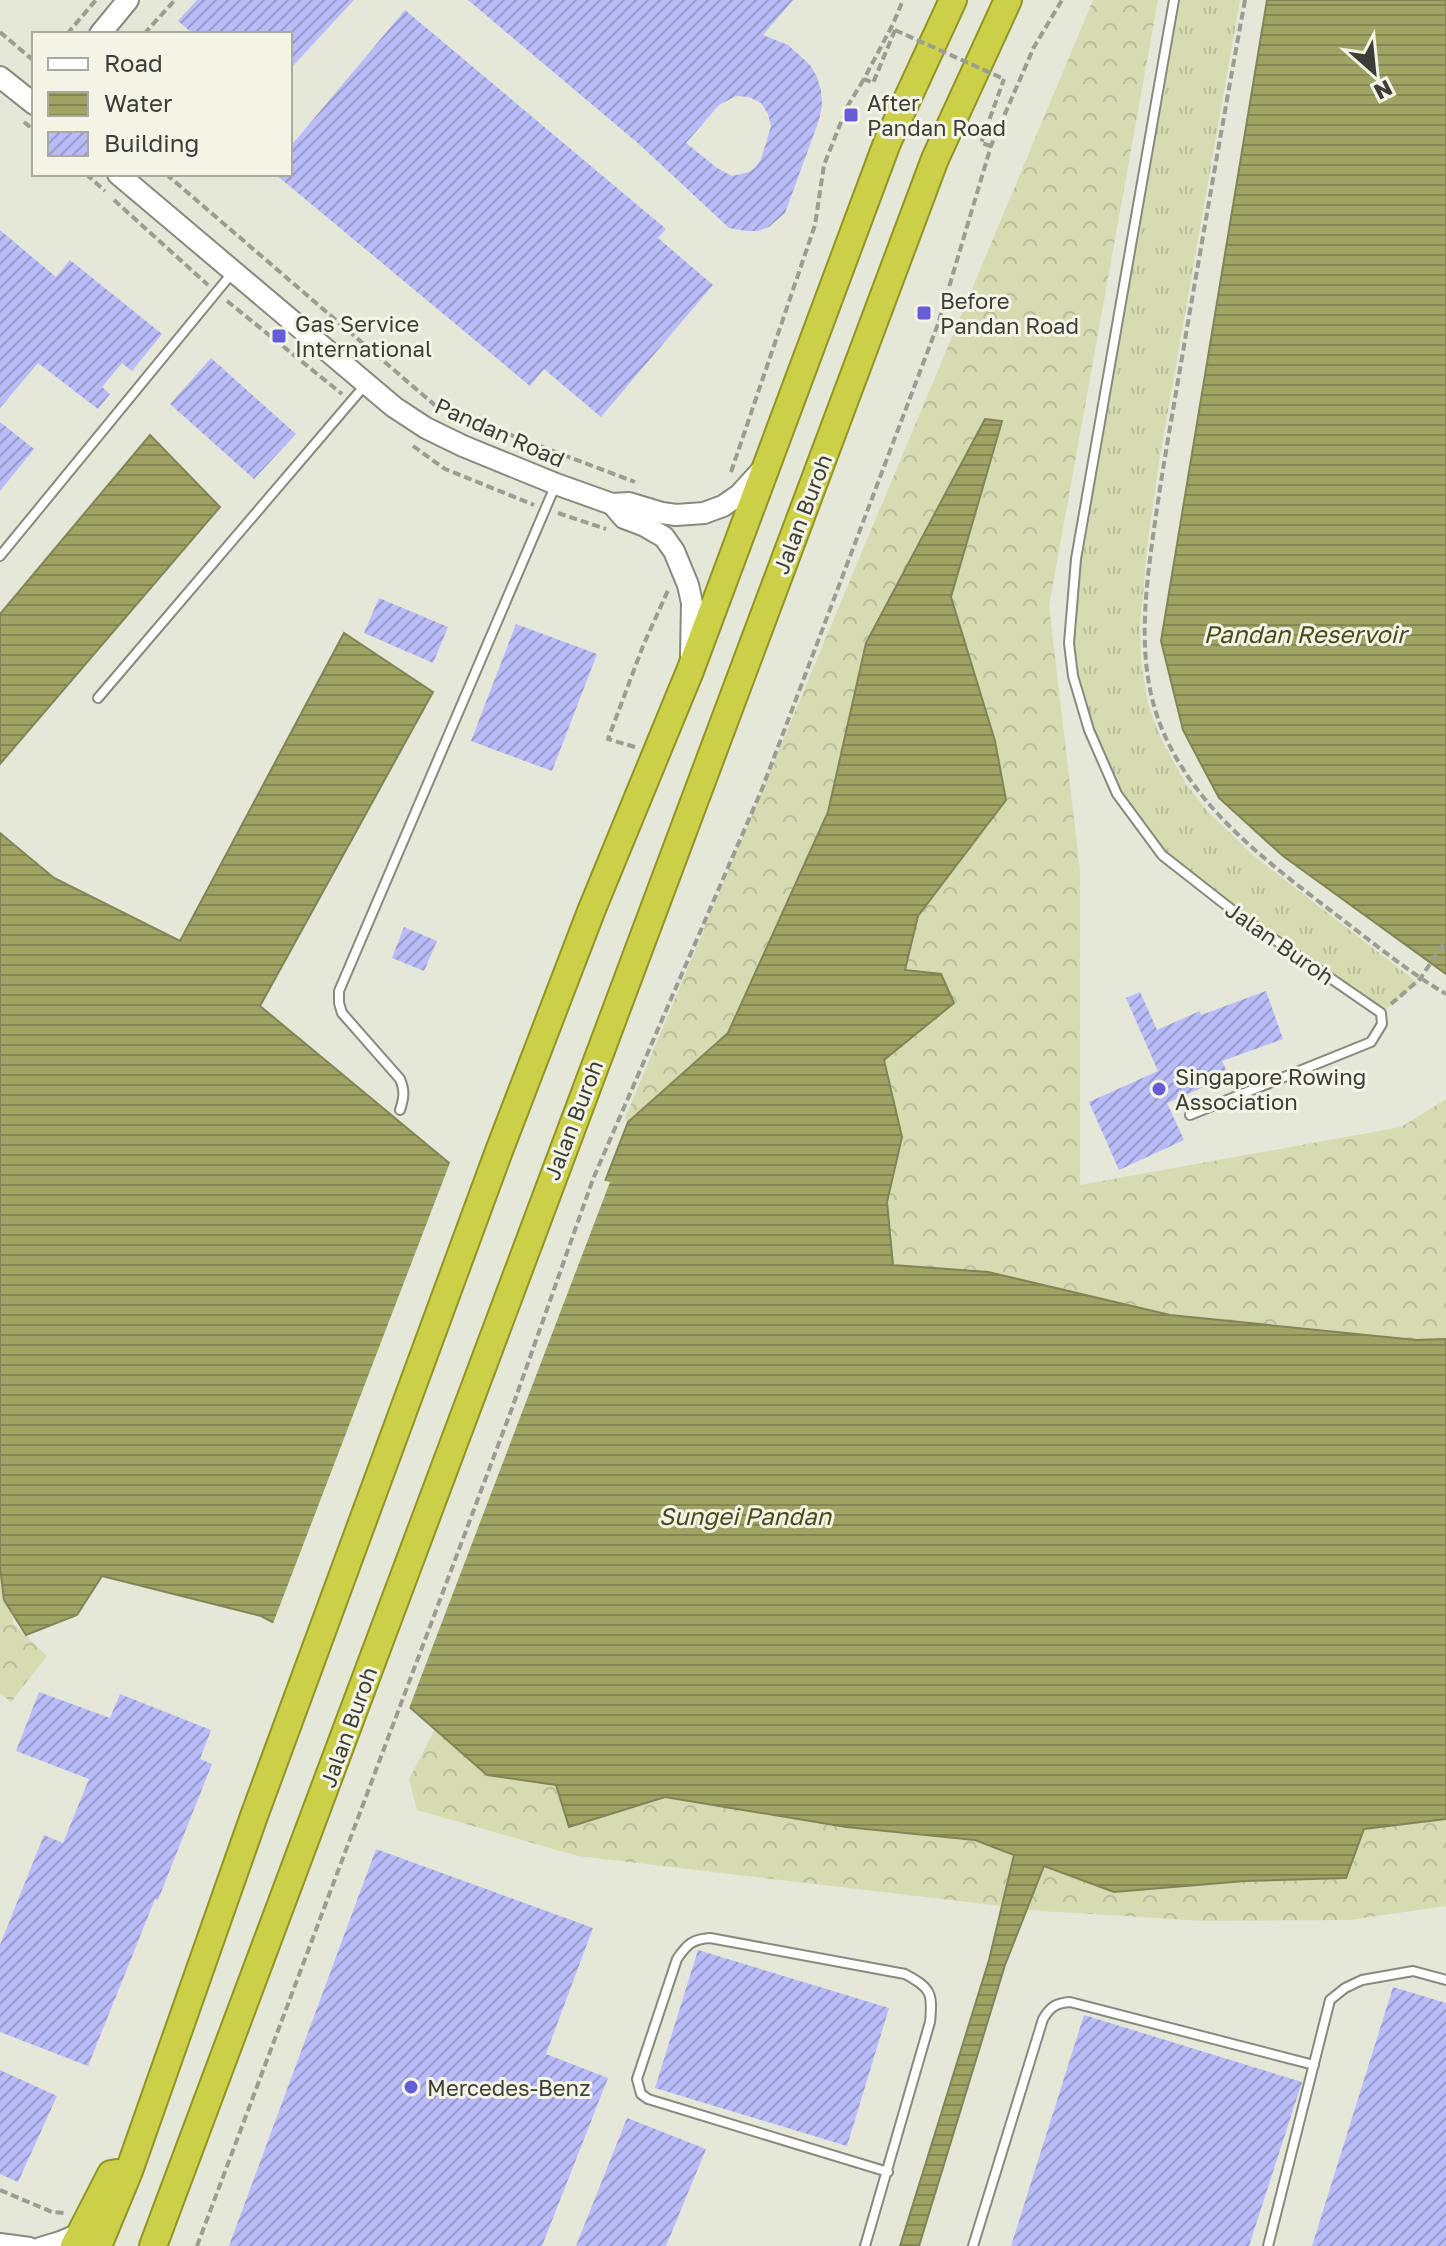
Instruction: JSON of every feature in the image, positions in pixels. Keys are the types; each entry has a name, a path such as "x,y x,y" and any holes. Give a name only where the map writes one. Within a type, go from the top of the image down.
{"highway":[{"path":"86,2233 129,2171 254,1816 499,1151 592,909 690,671 887,143 953,0"},
{"name":"Jalan Buroh","path":"153,2246 935,159 1008,0"},
{"path":"86,2233 111,2174 129,2171"}],"street":[{"path":"102,32 128,0"},
{"path":"0,77 32,102"},
{"name":"Pandan Road","path":"120,176 394,407 426,428 495,460 612,504 629,503 676,515 704,513 723,506 739,495 765,466"},
{"name":"Pandan Road","path":"612,504 624,518 664,537 674,551 692,603 690,671"},
{"path":"40,2246 86,2233"},
{"path":"0,2242 30,2246"}],"lane":[{"name":"Jalan Buroh","path":"1174,0 1076,559 1069,643 1073,676 1089,730 1117,794 1162,855 1236,913 1381,1013"},
{"path":"0,556 234,272"},
{"path":"98,698 366,384"},
{"path":"400,1110 404,1088 400,1079 342,1013 339,991 556,484"},
{"path":"1190,1115 1371,1042 1382,1024 1381,1013"},
{"path":"865,2246 888,2172 930,2022 932,2002 928,1990 905,1974 755,1946 710,1938 695,1939 686,1946 677,1959 637,2079 641,2094 648,2099 888,2172"},
{"path":"1268,2246 1330,2000 1362,1980 1413,1971 1446,1980"},
{"path":"973,2246 1043,2019 1048,2010 1058,2003 1070,2002 1314,2065"}],"path":[{"path":"69,32 96,0"},
{"path":"146,32 175,0"},
{"path":"724,478 732,471 815,225 824,165 847,107 903,0"},
{"path":"197,2246 511,1411 593,1179 762,789 938,324 991,146 1034,47 1062,0"},
{"path":"1245,0 1151,549 1144,627 1153,703 1176,756 1191,783 1211,808 1257,853 1420,979 1446,994"},
{"path":"864,79 873,83 895,30 1004,79 981,143 991,146"},
{"path":"0,32 32,59"},
{"path":"168,176 437,407 648,487"},
{"path":"657,753 608,739 670,585"},
{"path":"1381,1013 1420,979 1446,940"},
{"path":"0,2190 52,2212 64,2213 86,2233"}],"green space":[{"path":"1093,0 1158,0 1049,606 1080,870 1080,1185 1401,1127 1446,1099 1446,1339 1416,1340 1170,1315 988,1272 893,1265 887,1202 902,1137 884,1060 918,916 1006,800 995,741 951,597 1002,421 866,643 829,812 728,1033 628,1122 625,1118"},
{"path":"1174,0 1240,0 1159,462 1147,548 1140,627 1141,663 1148,704 1172,759 1207,811 1254,856 1418,983 1381,1013 1236,913 1162,855 1117,794 1089,730 1069,643 1076,559"},
{"path":"0,1563 6,1578 13,1623 47,1656 11,1702 0,1693"},
{"path":"435,1729 487,1775 556,1785 569,1826 665,1797 846,1827 975,1840 1015,1855 1002,1906 578,1856 417,1810 409,1779"},
{"path":"1446,1819 1446,1906 1349,1920 1204,1921 1027,1910 1044,1866 1114,1892 1245,1881 1346,1878 1364,1829"}],"water":[{"name":"Pandan Reservoir","path":"1267,0 1446,0 1446,974 1283,856 1219,798 1183,730 1161,641"},
{"name":"Sungei Pandan","path":"985,419 1002,421 951,597 995,741 1006,800 918,916 905,970 941,974 954,1003 884,1060 902,1137 887,1202 893,1265 988,1272 1170,1315 1416,1340 1446,1339 1446,1819 1364,1829 1346,1878 1245,1881 1114,1892 1044,1866 1005,1965 919,2246 900,2246 989,1960 1014,1855 975,1840 846,1827 665,1797 569,1827 556,1785 487,1775 372,1674 261,1616 102,1576 77,1615 26,1635 4,1600 0,1567 0,833 54,878 180,941 344,633 433,692 260,1006 536,1235 593,1212 628,1122 728,1033 828,812 866,643"},
{"path":"150,435 220,507 0,764 0,614"}],"pier":[{"path":"451,1160 537,1231 590,1209 601,1180 610,1182 408,1711 370,1678 272,1626"}],"building":[{"path":"197,0 354,0 292,67 292,32 191,32 178,21"},
{"path":"468,0 793,0 763,35 788,45 810,65 817,77 822,106 785,213 769,227 758,231 729,228 640,145","holes":["736,96 749,97 761,103 771,126 756,167 732,176 686,143 719,105"]},
{"path":"405,10 666,229 658,238 713,285 601,417 544,369 530,386 277,176 292,176 292,145"},
{"path":"0,230 56,277 70,260 162,334 132,371 122,363 102,387 110,394 98,409 38,363 0,408"},
{"path":"211,358 296,434 254,479 170,404"},
{"path":"0,422 34,449 0,491"},
{"path":"379,598 448,627 433,663 364,633"},
{"path":"516,624 597,654 552,771 471,741"},
{"path":"404,927 437,941 424,971 392,958"},
{"name":"Singapore Rowing Association","path":"1266,991 1283,1039 1222,1061 1229,1076 1167,1103 1184,1140 1119,1170 1089,1102 1158,1071 1126,998 1140,992 1157,1030 1200,1011 1201,1015"},
{"path":"39,1692 110,1718 120,1694 211,1730 200,1759 212,1764 88,2066 0,2032 0,1945 44,1835 63,1843 89,1779 16,1751"},
{"name":"Mercedes-Benz","path":"376,1849 593,1928 546,2054 608,2078 542,2246 229,2246"},
{"path":"698,1950 889,2008 847,2146 655,2088"},
{"path":"1393,1987 1446,2003 1446,2246 1312,2246"},
{"path":"1084,2015 1302,2082 1249,2246 1011,2246"},
{"path":"0,2070 57,2096 18,2182 0,2174"},
{"path":"627,2118 706,2149 666,2246 576,2246"}],"place":[{"name":"After Pandan Road","path":"851,115"},
{"name":"Before Pandan Road","path":"924,313"},
{"name":"Gas Service International","path":"279,336"},
{"name":"Singapore Rowing Association","path":"1159,1089"},
{"name":"Mercedes-Benz","path":"411,2087"}]}
